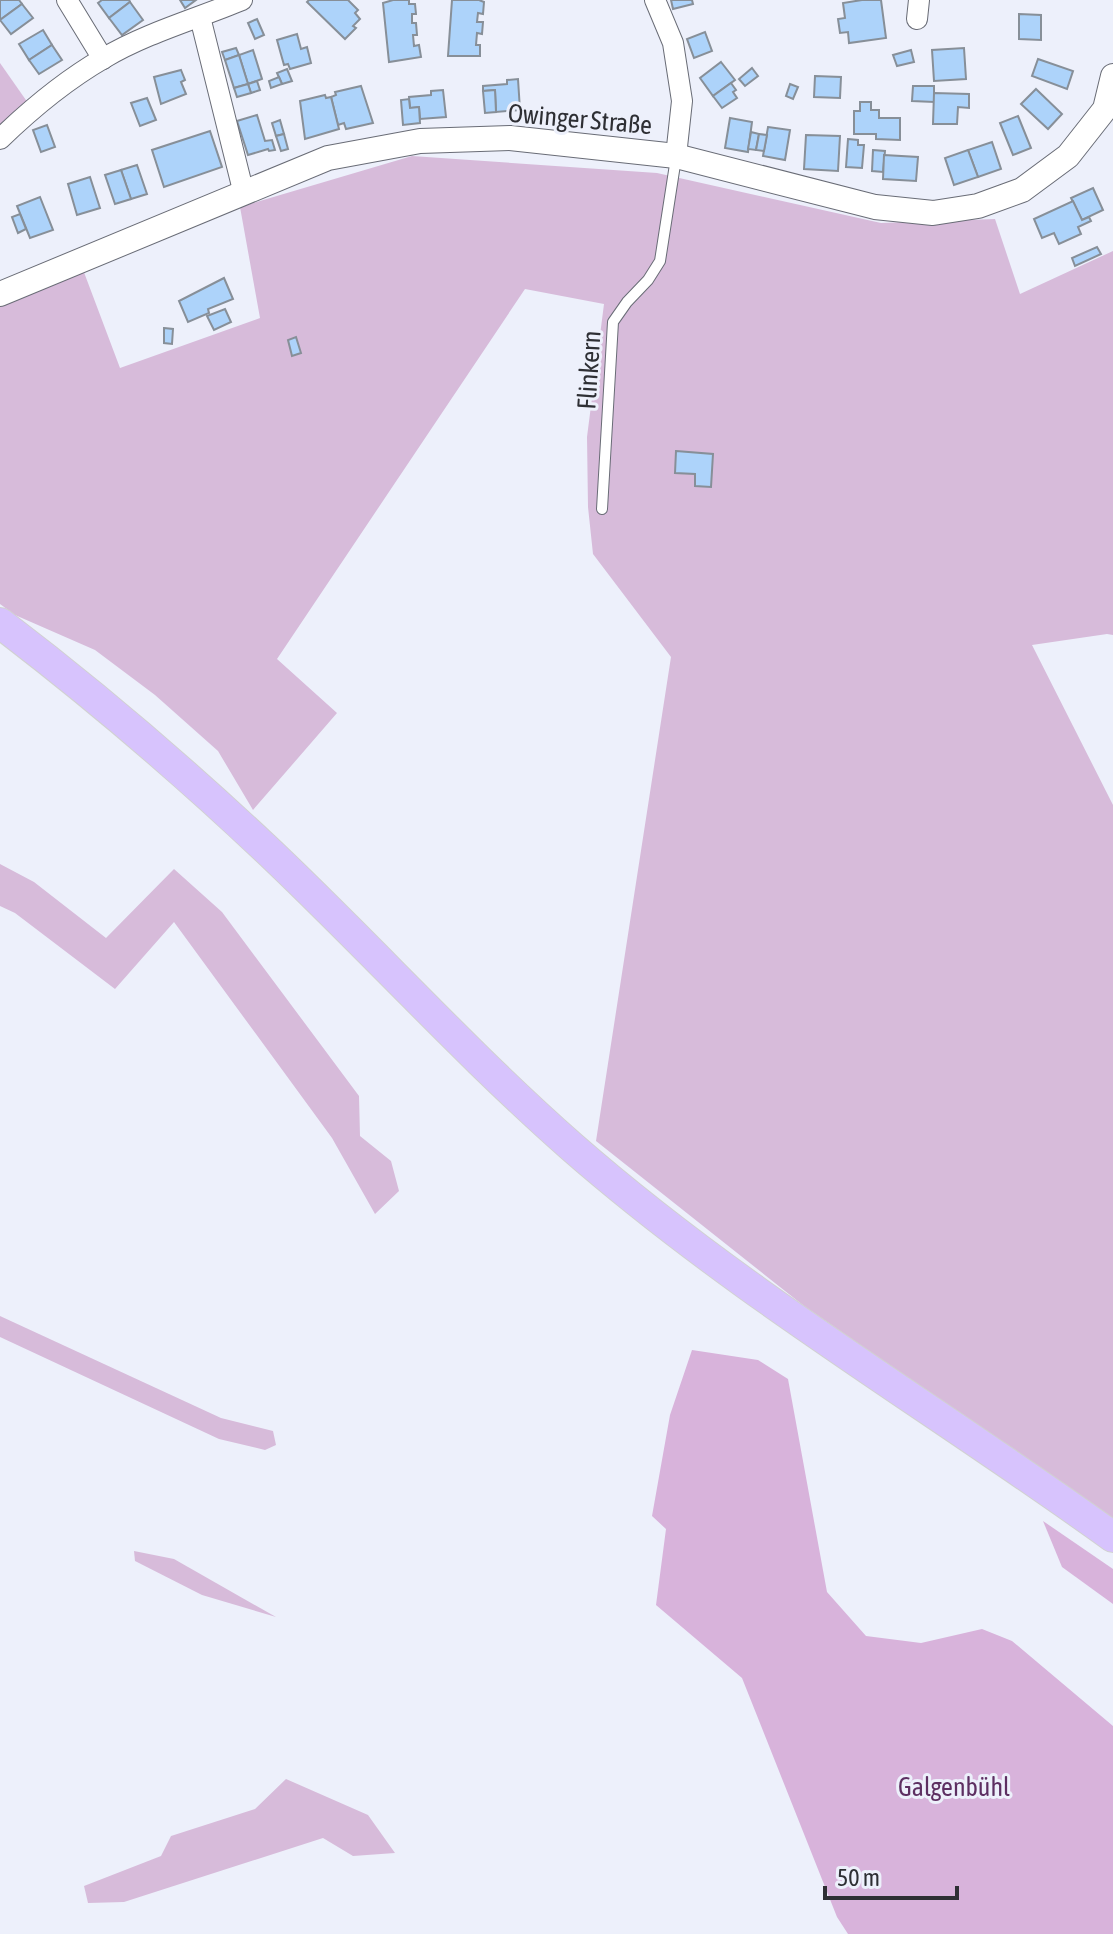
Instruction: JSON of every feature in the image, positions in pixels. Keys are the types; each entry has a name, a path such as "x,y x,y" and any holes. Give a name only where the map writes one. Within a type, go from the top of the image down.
{"main road":[{"path":"0,623 136,732 266,849 521,1100 628,1193 778,1308 1113,1537"}],"street":[{"path":"67,0 103,59"},
{"path":"0,139 28,112 103,59 140,40 241,0"},
{"path":"655,0 673,43 682,101 676,156"},
{"path":"200,17 244,194"},
{"name":"Owinger Straße","path":"0,294 328,158 420,141 510,138 676,156 875,207 933,213 978,206 1022,190 1068,156 1105,109 1113,76"}],"lane":[{"name":"Flinkern","path":"602,509 613,322 660,261 676,156"}],"shaded area":[{"path":"0,63 28,103 0,132"},
{"path":"412,156 657,173 881,223 995,219 1020,294 1113,251 1113,635 1032,645 1113,805 1113,1520 804,1306 596,1141 671,657 593,554 588,507 587,437 604,304 525,289 277,659 337,713 253,810 218,751 155,695 95,650 15,615 0,604 0,300 82,267 120,368 260,318 240,207"},
{"path":"0,864 34,882 106,938 174,869 222,912 359,1096 360,1136 391,1161 399,1191 375,1214 332,1138 174,922 115,989 15,913 0,906"},
{"path":"0,1316 221,1418 273,1431 276,1445 265,1450 219,1439 0,1337"},
{"path":"134,1551 174,1559 276,1617 202,1595 135,1561"},
{"path":"286,1779 368,1815 395,1853 353,1856 323,1838 124,1902 88,1903 84,1886 161,1856 171,1836 255,1809"}],"green space":[{"name":"Galgenbühl","path":"692,1350 758,1360 788,1379 827,1592 866,1636 921,1643 982,1629 1012,1641 1113,1726 1113,1934 848,1934 837,1917 742,1678 656,1605 666,1529 652,1516 670,1415"},
{"path":"1043,1521 1113,1569 1113,1604 1062,1567"}],"building":[{"path":"0,0 19,0 22,4 0,20"},
{"path":"102,0 130,2 109,18 98,3"},
{"path":"180,0 196,0 185,8"},
{"path":"348,0 358,10 355,13 360,19 353,26 356,28 345,39 307,2"},
{"path":"409,0 409,4 415,4 416,14 412,14 417,35 413,35 414,46 419,45 421,57 389,62 383,3"},
{"path":"452,0 484,2 483,14 478,13 477,22 483,22 482,34 477,33 476,45 480,45 480,56 448,56"},
{"path":"671,0 692,0 693,4 673,9"},
{"path":"881,0 886,38 849,43 848,32 840,33 838,19 845,18 843,3"},
{"path":"130,2 143,20 122,35 109,18"},
{"path":"22,4 33,18 11,34 0,20"},
{"path":"1019,14 1041,15 1041,40 1019,39"},
{"path":"257,19 264,35 255,39 248,23"},
{"path":"43,30 52,45 29,60 19,44"},
{"path":"705,32 712,51 694,58 687,39"},
{"path":"297,34 301,49 307,47 311,63 290,69 288,64 284,65 277,40"},
{"path":"52,45 62,60 39,74 29,60"},
{"path":"236,48 239,55 225,60 222,52"},
{"path":"964,48 966,79 934,81 932,50"},
{"path":"253,50 262,79 248,84 239,55"},
{"path":"911,50 914,62 897,66 893,55"},
{"path":"239,55 248,84 234,88 225,60"},
{"path":"1038,59 1073,71 1067,89 1032,76"},
{"path":"721,62 735,80 713,96 700,78"},
{"path":"752,68 758,76 745,86 739,79"},
{"path":"287,69 292,81 282,84 277,73"},
{"path":"181,70 185,80 181,82 186,94 161,104 154,77"},
{"path":"815,76 841,77 840,98 814,97"},
{"path":"279,77 282,84 271,88 269,81"},
{"path":"518,79 520,110 496,112 495,90 483,91 483,86 507,84 507,80"},
{"path":"257,81 260,90 251,93 248,84"},
{"path":"731,83 737,98 722,108 713,96"},
{"path":"248,84 251,93 237,97 234,88"},
{"path":"790,84 798,87 793,99 786,96"},
{"path":"361,86 373,123 346,129 344,123 338,125 331,97 336,95 335,92"},
{"path":"913,86 934,86 934,102 912,101"},
{"path":"1036,89 1062,114 1048,129 1021,104"},
{"path":"443,90 446,117 420,119 419,107 410,108 409,97 431,95 431,91"},
{"path":"495,90 496,112 485,113 483,91"},
{"path":"934,93 969,94 969,108 958,107 957,124 933,124"},
{"path":"325,95 326,98 331,97 339,129 305,139 300,101"},
{"path":"147,98 156,120 140,126 131,103"},
{"path":"409,99 410,108 419,107 420,123 403,125 401,100"},
{"path":"860,102 871,102 871,110 879,110 879,118 900,118 900,140 876,139 876,134 854,134 854,111 860,111"},
{"path":"257,115 265,141 272,140 275,150 248,155 237,121"},
{"path":"1018,116 1031,148 1013,155 1000,123"},
{"path":"730,118 752,122 748,152 725,148"},
{"path":"280,120 284,134 276,136 272,123"},
{"path":"47,125 55,147 41,152 33,130"},
{"path":"768,127 790,130 785,160 763,156"},
{"path":"210,131 222,167 164,187 152,150"},
{"path":"751,132 759,134 756,150 748,149"},
{"path":"284,134 288,149 281,151 276,136"},
{"path":"759,134 767,135 764,151 756,150"},
{"path":"806,135 840,136 838,171 804,169"},
{"path":"848,139 858,140 858,145 864,145 862,168 846,167"},
{"path":"992,142 1001,169 978,177 968,150"},
{"path":"873,150 885,151 883,172 872,171"},
{"path":"968,150 978,177 954,185 945,158"},
{"path":"884,155 918,157 916,181 883,179"},
{"path":"137,165 147,194 131,199 121,170"},
{"path":"121,170 131,199 115,204 105,175"},
{"path":"90,177 100,208 77,215 68,184"},
{"path":"1093,188 1103,210 1082,220 1071,198"},
{"path":"40,197 53,230 30,238 17,206"},
{"path":"1073,201 1082,220 1089,217 1091,221 1078,227 1081,234 1059,244 1054,233 1042,238 1034,219"},
{"path":"20,214 26,229 18,233 12,217"},
{"path":"1097,247 1101,254 1075,266 1072,258"},
{"path":"224,278 233,299 208,309 209,313 188,322 179,301"},
{"path":"225,309 231,322 214,330 207,316"},
{"path":"164,328 173,329 172,344 164,343"},
{"path":"296,337 301,353 292,356 288,340"},
{"path":"676,451 713,454 711,487 695,486 695,474 675,473"}]}
